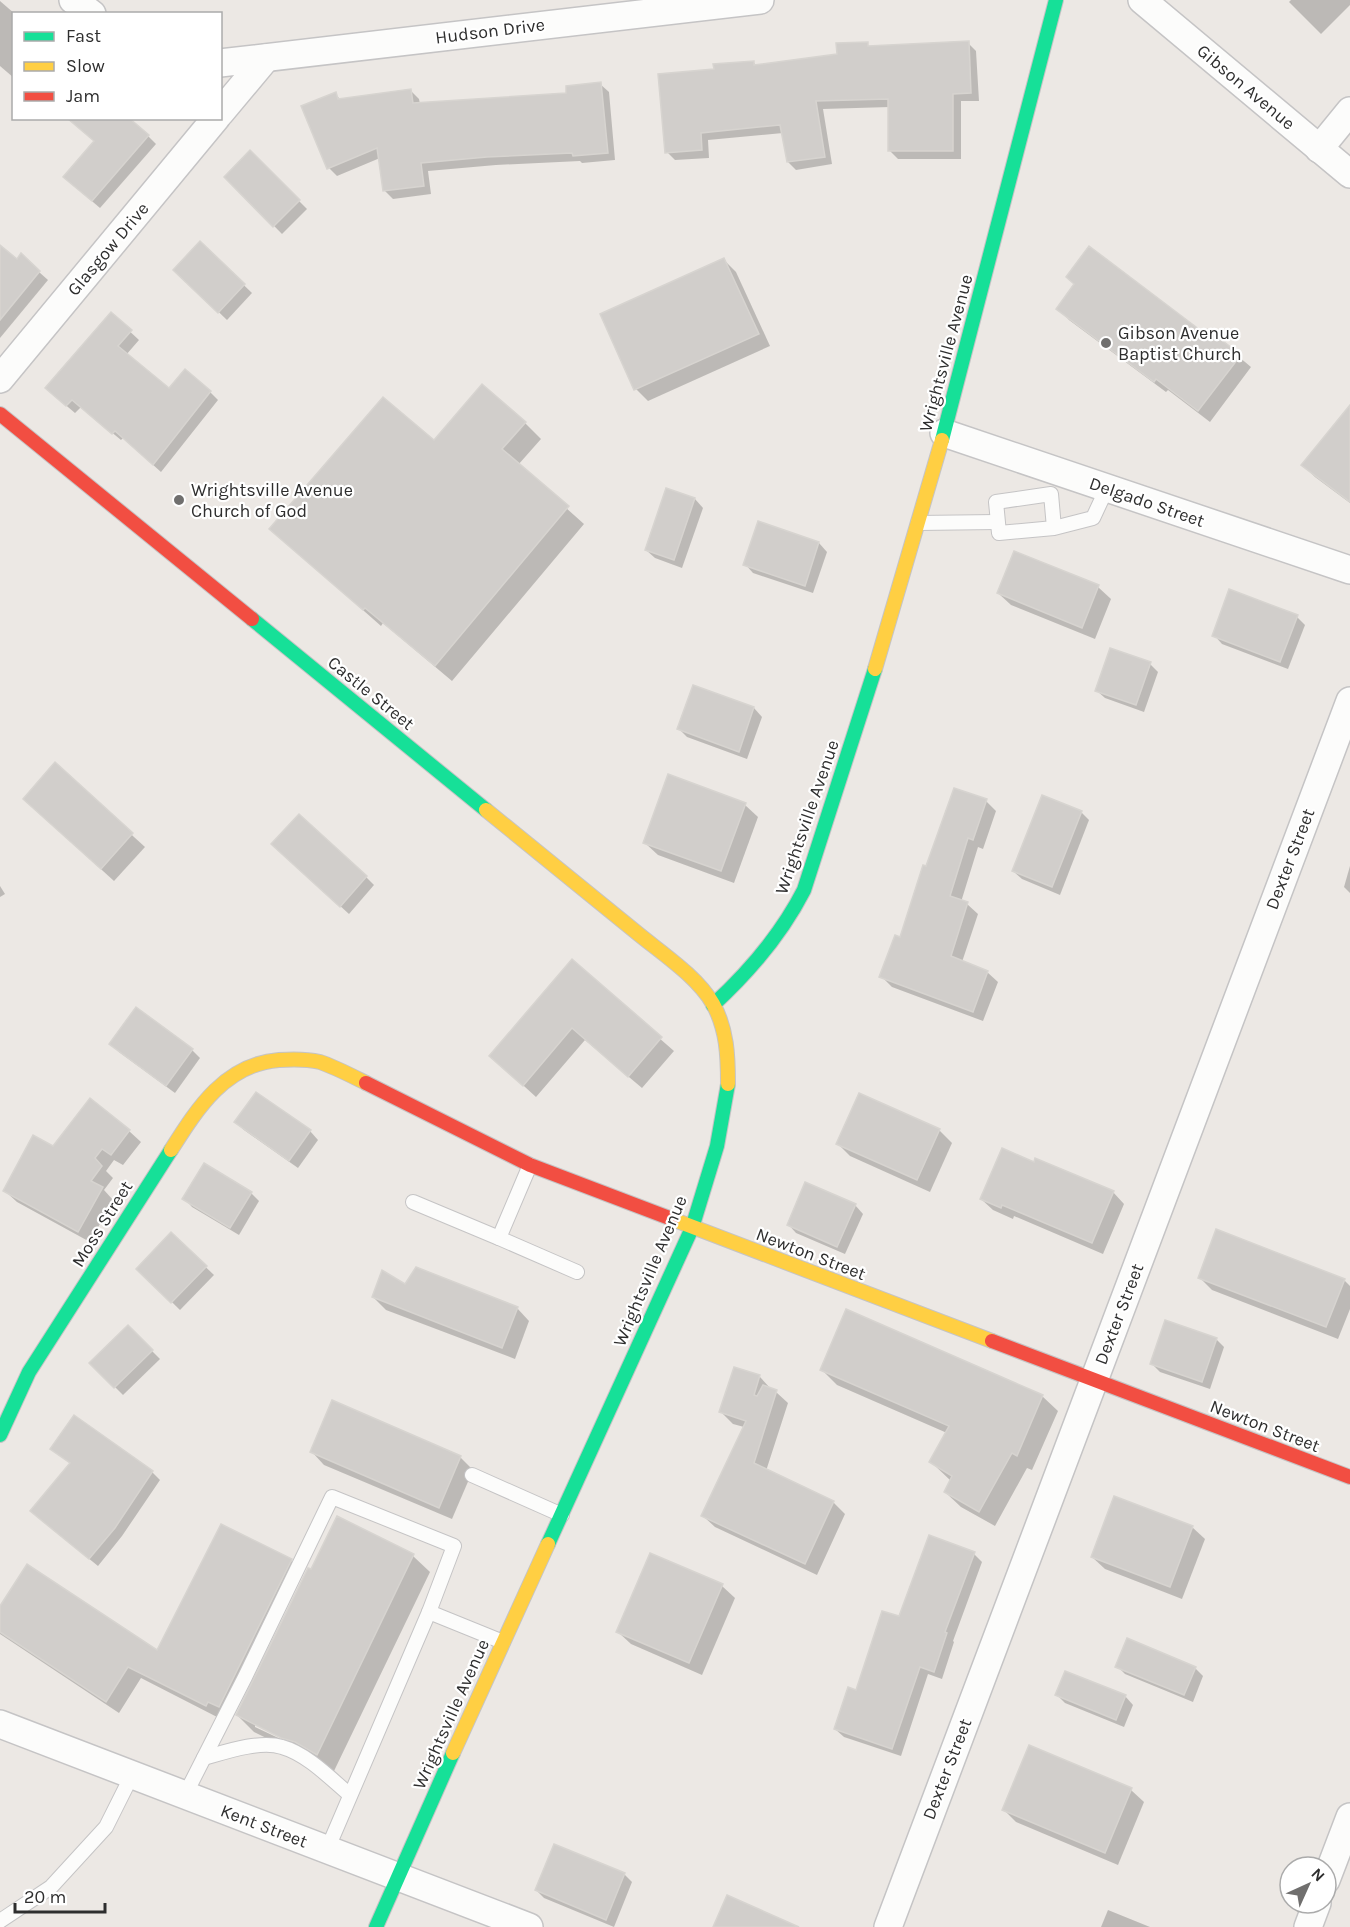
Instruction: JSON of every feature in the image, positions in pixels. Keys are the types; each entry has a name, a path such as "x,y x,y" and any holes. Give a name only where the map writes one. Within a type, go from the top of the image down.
{"street":[{"path":"73,0 89,12"},
{"name":"Hudson Drive","path":"222,63 760,0"},
{"name":"Wrightsville Avenue","path":"376,1927 397,1876 692,1228 721,1133 727,1097 727,1047 722,1025 713,1005 736,985 778,936 804,890 873,676 944,433 1056,0"},
{"name":"Gibson Avenue","path":"1142,0 1350,174"},
{"path":"222,111 266,58"},
{"path":"1319,149 1350,111"},
{"name":"Glasgow Drive","path":"0,379 214,120"},
{"name":"Castle Street","path":"0,414 675,964 696,984 713,1005"},
{"name":"Delgado Street","path":"944,433 1054,483 1107,488 1350,570"},
{"name":"Dexter Street","path":"888,1927 1350,701"},
{"name":"Newton Street","path":"265,1061 290,1059 319,1062 358,1079 530,1165 1350,1477"},
{"name":"Moss Street","path":"0,1434 29,1372 197,1109 224,1081 247,1067 265,1061"},
{"name":"Kent Street","path":"0,1724 529,1927"},
{"path":"1336,1855 1350,1817"}],"lane":[{"path":"1054,528 1054,483 996,502 999,533 1054,528 1093,518 1107,488"},
{"path":"918,523 997,522"},
{"path":"499,1238 530,1165"},
{"path":"413,1202 577,1272"},
{"path":"472,1475 561,1515"},
{"path":"185,1795 332,1497 454,1546 429,1612 327,1850"},
{"path":"429,1612 504,1642"},
{"path":"204,1758 251,1746 281,1746 313,1763 350,1795"},
{"path":"0,1921 51,1887 106,1827 132,1775"}],"building":[{"path":"969,41 971,93 953,94 953,151 888,151 888,99 816,101 825,157 787,162 780,125 701,133 702,150 665,153 658,74 714,69 713,64 754,61 754,65 837,54 836,43 868,42 868,46"},
{"path":"601,82 608,153 573,156 572,153 487,157 421,163 424,186 383,191 377,148 327,169 301,106 336,92 338,99 411,89 413,103 566,93 566,86"},
{"path":"69,120 131,120 149,135 92,201 63,177 94,141"},
{"path":"250,150 300,200 273,227 224,177"},
{"path":"200,241 245,284 218,313 173,270"},
{"path":"0,245 17,259 21,253 40,271 0,320"},
{"path":"1089,246 1204,333 1207,329 1241,355 1198,411 1156,379 1154,382 1056,309 1074,284 1066,277"},
{"path":"724,258 759,334 634,390 600,314"},
{"path":"111,312 132,330 118,346 169,388 185,369 211,391 153,465 115,431 112,434 72,400 66,406 45,388"},
{"path":"482,384 526,422 502,449 569,506 435,666 365,608 363,610 269,529 383,397 434,440"},
{"path":"1350,405 1350,502 1301,465"},
{"path":"666,488 695,498 674,560 645,550"},
{"path":"758,521 819,542 805,586 743,565"},
{"path":"1014,551 1099,585 1082,628 997,593"},
{"path":"1229,589 1298,615 1280,662 1212,636"},
{"path":"1110,648 1151,662 1136,705 1095,691"},
{"path":"693,685 754,707 739,752 677,729"},
{"path":"55,762 133,833 101,869 23,799"},
{"path":"668,774 746,803 721,871 643,843"},
{"path":"954,788 987,799 973,840 968,838 950,896 968,902 951,956 988,971 973,1012 879,977 895,935 900,937 923,865 926,866"},
{"path":"1042,795 1082,811 1052,887 1012,871"},
{"path":"299,814 367,876 340,907 271,844"},
{"path":"572,959 662,1037 628,1077 572,1028 523,1086 489,1056"},
{"path":"136,1007 193,1049 166,1086 109,1044"},
{"path":"256,1092 311,1130 289,1161 234,1122"},
{"path":"859,1093 940,1129 917,1180 836,1144"},
{"path":"90,1098 130,1130 111,1155 102,1149 95,1158 102,1166 91,1181 103,1187 78,1232 3,1191 33,1135 53,1146"},
{"path":"1002,1148 1034,1162 1035,1158 1114,1191 1092,1243 1002,1205 1001,1208 980,1199"},
{"path":"204,1163 252,1192 230,1228 182,1199"},
{"path":"805,1182 856,1204 837,1247 787,1225"},
{"path":"1216,1229 1345,1279 1326,1327 1198,1278"},
{"path":"171,1232 207,1266 171,1303 136,1269"},
{"path":"416,1267 518,1307 502,1348 372,1297 382,1270 405,1284"},
{"path":"846,1309 1043,1395 1017,1456 1012,1453 979,1512 944,1492 952,1476 929,1462 949,1426 820,1370"},
{"path":"1165,1320 1217,1338 1202,1382 1150,1364"},
{"path":"128,1325 153,1350 114,1388 89,1363"},
{"path":"734,1367 760,1375 754,1395 757,1396 763,1385 777,1390 754,1463 834,1501 805,1564 701,1516 746,1421 719,1412"},
{"path":"332,1400 461,1456 439,1508 310,1452"},
{"path":"74,1415 153,1471 115,1528 89,1559 30,1511 70,1463 50,1449"},
{"path":"1114,1496 1193,1526 1170,1587 1091,1557"},
{"path":"337,1516 414,1554 317,1755 295,1742 281,1738 236,1715 308,1568 311,1569"},
{"path":"221,1524 292,1559 219,1707 208,1702 206,1706 128,1667 106,1702 0,1632 0,1606 27,1564 157,1650"},
{"path":"929,1535 975,1552 945,1632 947,1633 934,1672 920,1667 892,1749 834,1729 848,1687 856,1690 882,1611 899,1616"},
{"path":"650,1553 723,1584 689,1663 616,1632"},
{"path":"1127,1638 1196,1667 1184,1695 1115,1667"},
{"path":"1065,1671 1126,1695 1116,1720 1055,1695"},
{"path":"1029,1745 1132,1788 1105,1853 1002,1810"},
{"path":"554,1844 625,1873 606,1920 535,1890"},
{"path":"727,1895 799,1927 713,1927"}],"traffic: fast":[{"path":"942,440 1056,0"},
{"path":"252,619 486,810"},
{"path":"713,1005 764,952 804,890 875,669"},
{"path":"548,1544 692,1228 717,1146 728,1084"},
{"path":"0,1435 29,1372 171,1150"},
{"path":"376,1927 453,1753"}],"traffic: slow":[{"path":"875,669 942,440"},
{"path":"486,810 678,965 698,984 718,1013 727,1053 728,1084"},
{"path":"171,1150 191,1119 214,1091 228,1079 260,1063 284,1060 315,1061 332,1066 366,1083"},
{"path":"672,1219 992,1341"},
{"path":"453,1753 548,1544"}],"traffic: jam":[{"path":"0,414 252,619"},
{"path":"366,1083 530,1165 672,1219"},
{"path":"992,1341 1350,1477"}],"place":[{"name":"Gibson Avenue Baptist Church","path":"1106,343"},
{"name":"Wrightsville Avenue Church of God","path":"179,500"}]}
